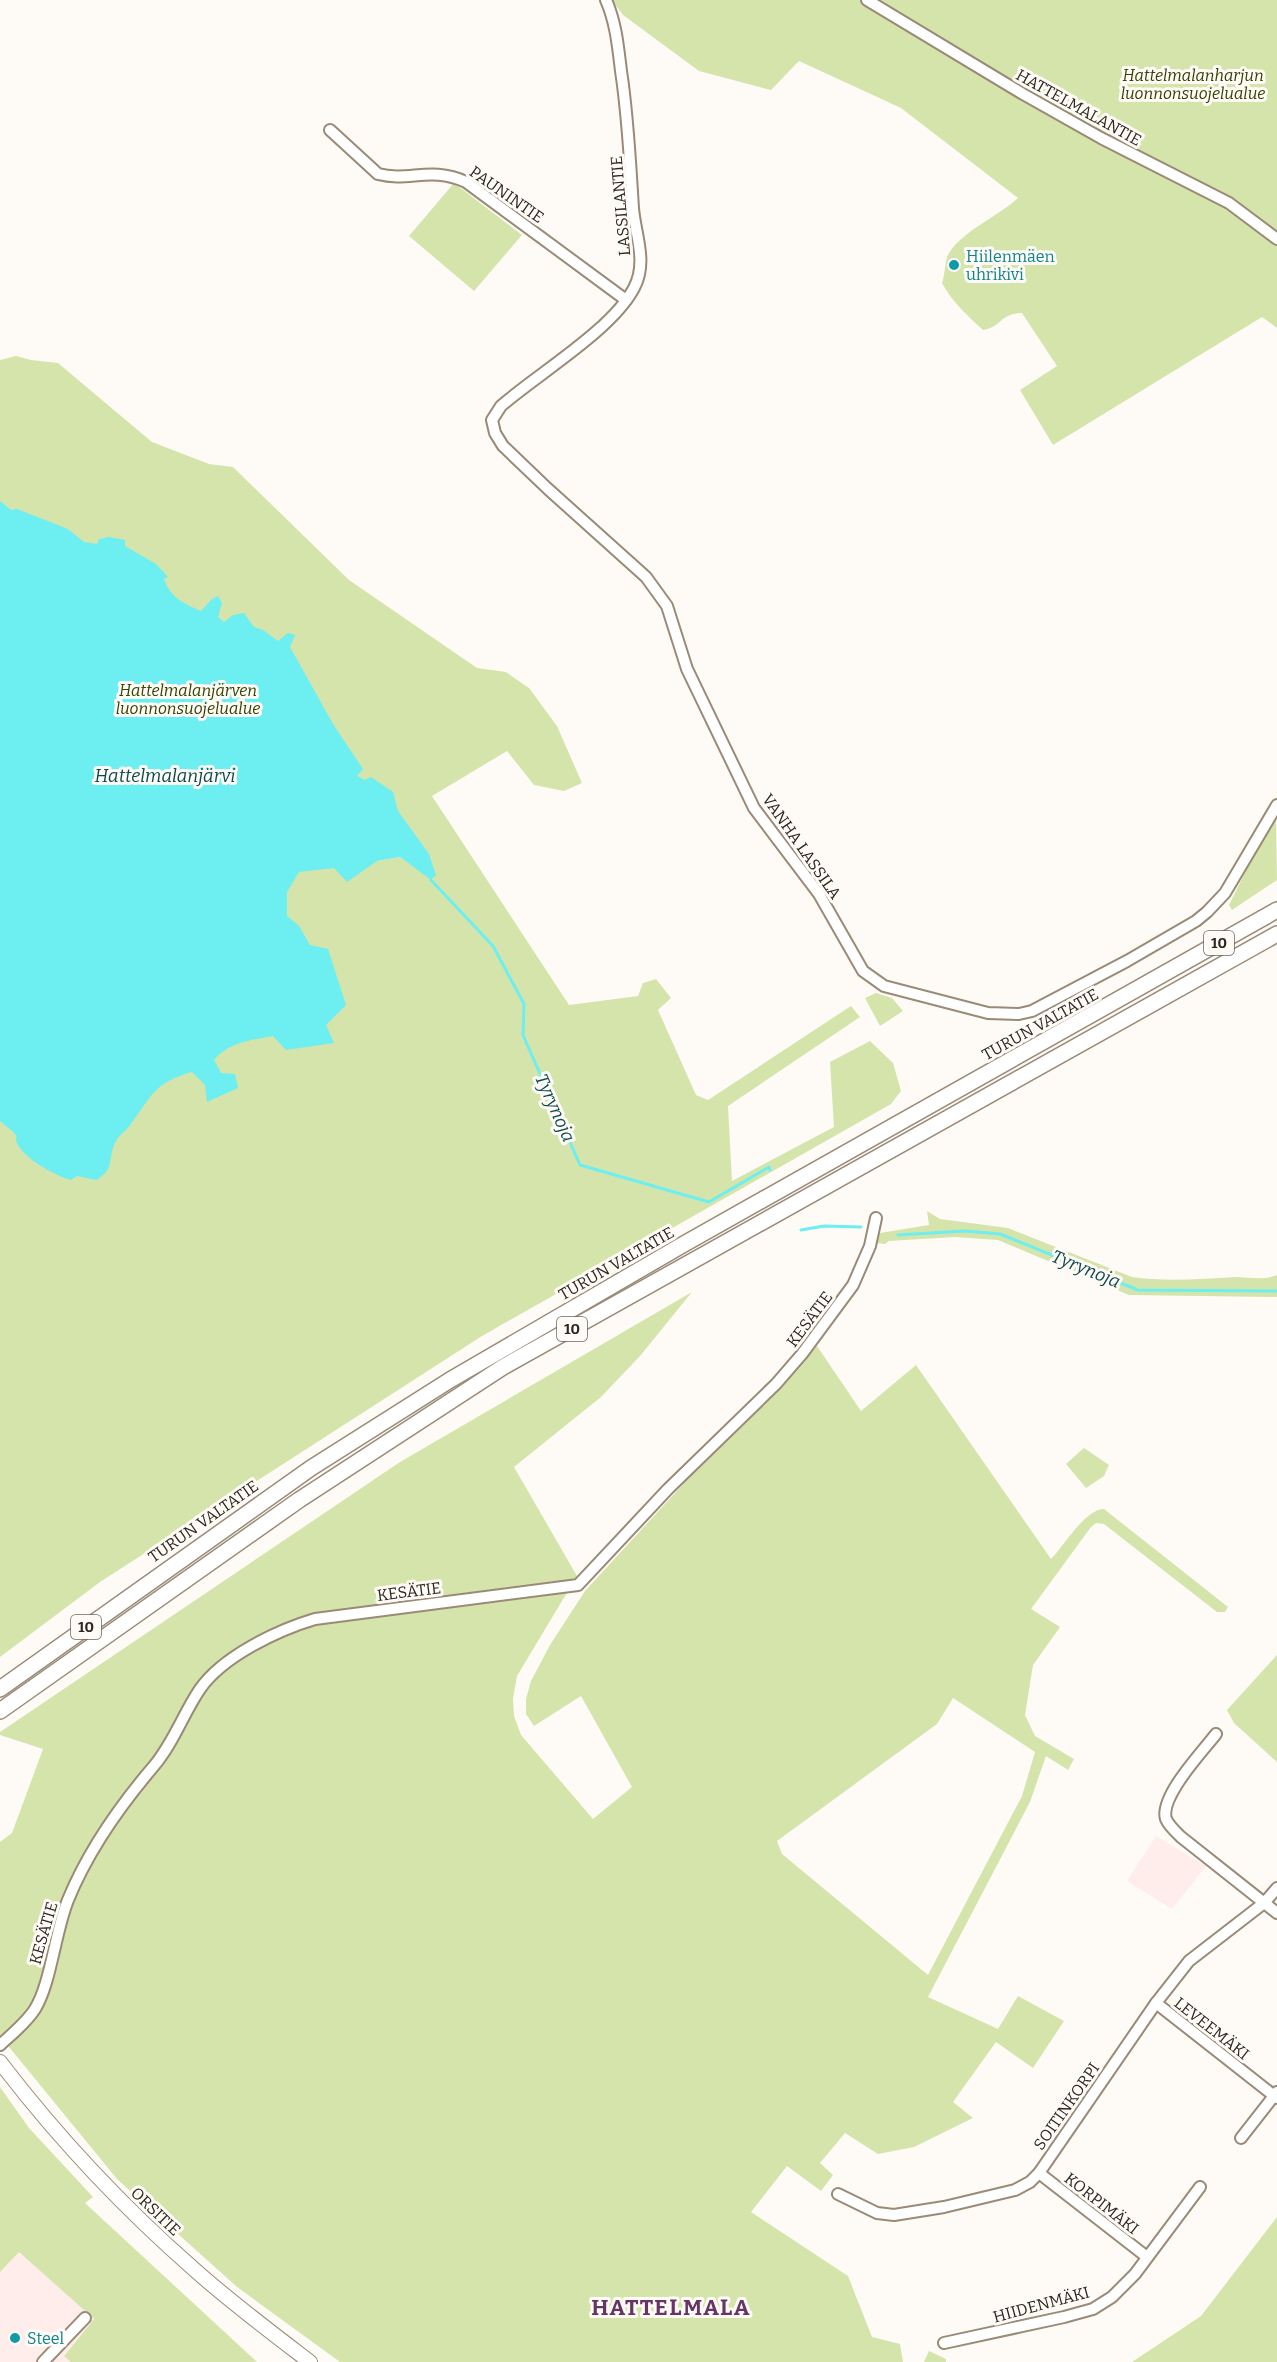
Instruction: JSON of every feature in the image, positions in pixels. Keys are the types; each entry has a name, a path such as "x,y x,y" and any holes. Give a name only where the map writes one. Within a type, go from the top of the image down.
{"highway":[{"name":"TURUN VALTATIE","path":"0,1689 311,1468 450,1380 684,1244 1277,910"},
{"name":"10","path":"0,1711 300,1500 503,1367 1277,934"},
{"path":"0,1679 45,1656"}],"main road":[{"name":"ORSITIE","path":"0,2062 70,2147 130,2210 196,2272 310,2362"}],"street":[{"name":"LASSILANTIE","path":"492,420 501,405 604,325 627,300 636,284 640,247 634,212 625,100 615,25 606,0"},
{"name":"HATTELMALANTIE","path":"867,0 1101,138 1229,203 1277,239"},
{"name":"PAUNINTIE","path":"330,130 378,174 432,173 456,177 466,182 627,300"},
{"name":"VANHA LASSILA","path":"492,420 495,433 503,446 646,577 654,587 667,606 687,669 754,808 819,894 863,971 884,986 988,1013 1019,1014 1032,1011 1127,961 1196,921 1207,912 1225,893 1277,805"},
{"name":"KESÄTIE","path":"0,2045 23,2025 36,2008 60,1924 86,1861 112,1819 163,1754 201,1687 218,1671 260,1642 290,1626 315,1619 578,1585 668,1489 776,1384 802,1354 853,1285 870,1246 876,1218"},
{"path":"1216,1734 1177,1785 1168,1801 1166,1818 1181,1837 1277,1913"},
{"name":"SOITINKORPI","path":"838,2194 877,2213 894,2215 944,2207 1015,2190 1030,2182 1039,2173 1156,2004 1189,1961 1264,1903 1277,1888"},
{"name":"LEVEEMÄKI","path":"1156,2004 1276,2095"},
{"path":"1241,2138 1276,2095"},
{"name":"KORPIMÄKI","path":"1039,2173 1147,2257"},
{"name":"HIIDENMÄKI","path":"944,2343 1093,2309 1112,2297 1135,2274 1200,2187"},
{"path":"43,2362 85,2318"}],"shaded area":[{"path":"1156,1836 1206,1866 1172,1909 1127,1881"},
{"path":"0,2237 94,2319 64,2355 71,2362 0,2362"}],"green space":[{"path":"612,0 859,0 1069,126 1225,206 1277,245 1277,328 1262,317 1053,445 1020,390 1057,366 1022,313 1009,315 994,326 983,330 955,302 942,283 948,255 961,239 1018,198 901,108 799,61 771,90 699,71 623,15"},
{"name":"Hattelmalanharjun luonnonsuojelualue","path":"876,0 1277,0 1277,233 1230,198 1088,125"},
{"path":"454,183 522,235 474,291 409,236"},
{"name":"Hattelmalanjärven luonnonsuojelualue","path":"16,356 58,363 152,442 209,464 233,467 349,580 477,668 506,672 529,688 557,726 582,783 564,791 534,785 507,751 432,796 569,1005 638,996 643,983 656,979 671,998 658,1010 696,1095 708,1100 851,1006 860,1017 728,1106 732,1181 834,1127 830,1062 870,1041 893,1063 901,1091 891,1104 482,1336 100,1582 0,1657 0,360","holes":["422,845 435,875 432,880 400,857 377,861"]},
{"path":"1276,819 1277,880 1232,910 1229,905 1249,864"},
{"path":"876,993 892,998 903,1011 880,1026 865,998"},
{"path":"927,1211 940,1219 1008,1228 1132,1277 1183,1280 1262,1278 1277,1275 1277,1297 1129,1295 998,1240 955,1237 876,1243 880,1233 929,1225"},
{"path":"692,1292 640,1356 601,1397 514,1467 577,1576 517,1676 513,1699 514,1716 521,1735 593,1819 632,1787 581,1696 534,1726 526,1714 526,1699 531,1681 550,1645 585,1591 686,1481 817,1346 861,1411 916,1365 1051,1559 1082,1521 1104,1509 1228,1607 1225,1612 1217,1612 1104,1524 1096,1523 1091,1527 1031,1609 1060,1627 1033,1665 1025,1715 1035,1736 1074,1759 1068,1770 1046,1756 1030,1802 928,1997 998,2029 1018,1996 1064,2021 1033,2068 996,2042 953,2102 973,2118 914,2147 878,2154 845,2133 820,2163 833,2175 821,2191 787,2166 751,2212 848,2276 872,2337 900,2344 903,2362 340,2362 237,2287 117,2179 0,2036 0,1842 12,1833 43,1749 0,1735 0,1732 400,1462","holes":["953,1698 1035,1752 1022,1796 928,1975 782,1854 777,1841 937,1724"]},
{"path":"1084,1448 1109,1465 1104,1476 1086,1488 1066,1464"},
{"path":"1277,1655 1277,1762 1234,1723 1227,1710"},
{"path":"0,2087 29,2128 93,2197 85,2203 257,2362 71,2362 64,2356 94,2319 19,2252 0,2272"},
{"path":"1277,2217 1277,2362 1132,2362 1201,2316"},
{"path":"929,2351 946,2359 946,2362 924,2362"}],"water":[{"name":"Hattelmalanjärvi","path":"0,501 11,510 17,509 68,529 84,542 97,544 99,539 109,537 125,540 125,546 156,564 168,577 164,579 170,591 183,603 201,611 218,596 222,603 218,617 224,622 233,615 244,613 254,627 263,630 278,641 288,633 295,635 290,647 333,724 363,769 357,776 365,780 371,777 393,792 398,811 429,854 436,875 431,880 400,857 377,861 347,882 334,868 299,872 287,892 287,916 299,926 310,945 328,949 346,1005 326,1025 334,1043 286,1050 273,1036 227,1049 214,1060 221,1073 235,1074 238,1088 207,1102 205,1085 192,1072 162,1085 117,1139 109,1167 96,1180 77,1176 71,1180 41,1166 26,1155 17,1143 15,1134 0,1121"}],"waterway":[{"name":"Tyrynoja","path":"431,880 493,946 524,1004 523,1035 580,1165 709,1202 769,1167 770,1170"},
{"path":"801,1230 824,1226 861,1227"},
{"name":"Tyrynoja","path":"898,1235 965,1231 1000,1234 1138,1290 1277,1291"}],"place":[{"name":"Hiilenmäen uhrikivi","path":"954,265"},
{"name":"Steel","path":"15,2338"}],"district":[{"name":"HATTELMALA","path":"671,2307"}]}
